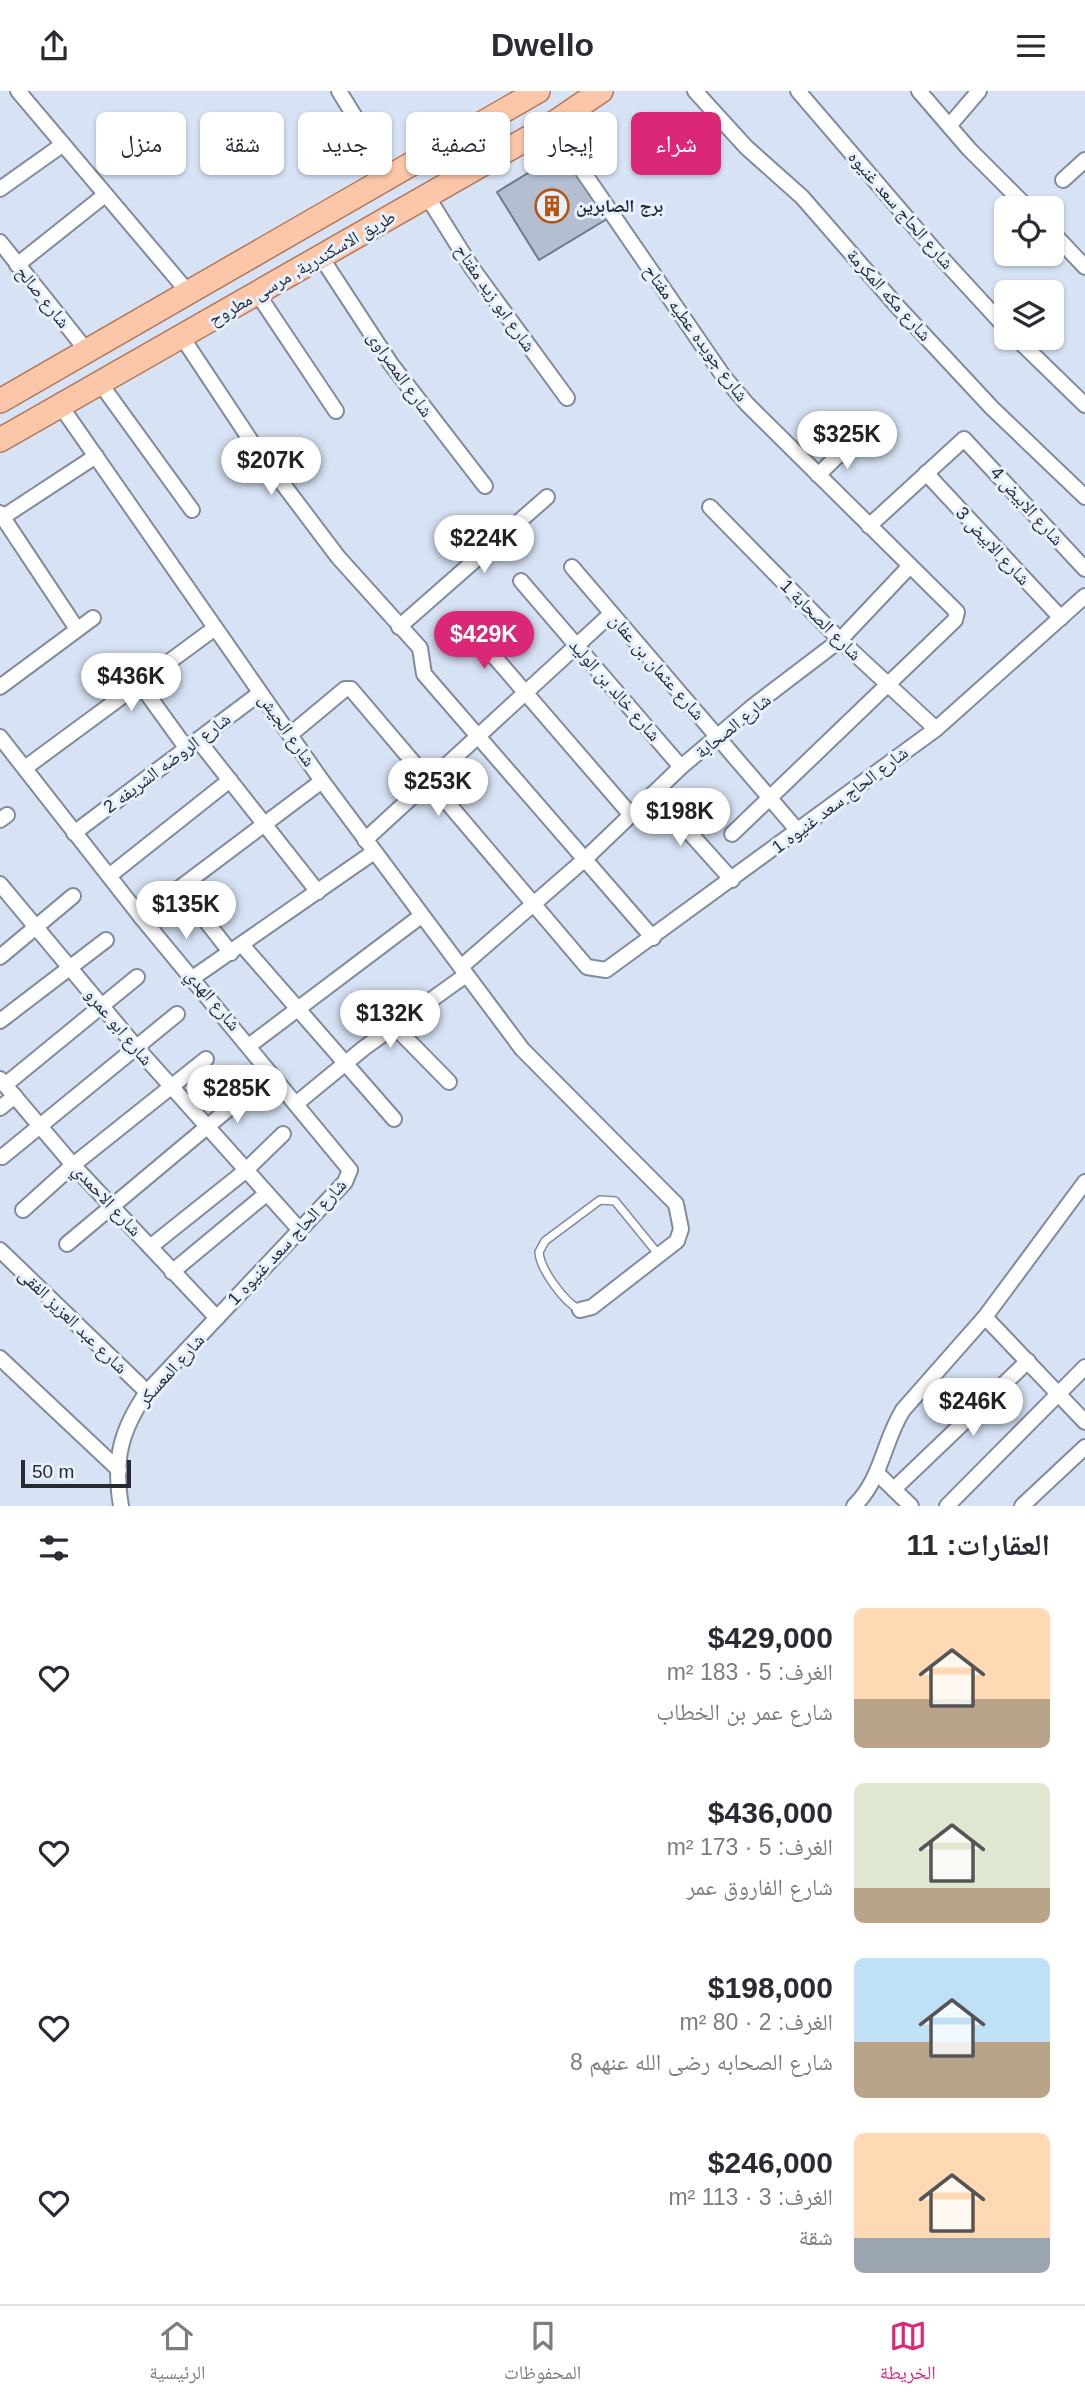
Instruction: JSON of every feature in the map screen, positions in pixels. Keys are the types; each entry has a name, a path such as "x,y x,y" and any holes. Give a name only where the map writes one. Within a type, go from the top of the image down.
{"main road":[{"name":"طريق الاسكندرية, مرسى مطروح","path":"570,112 601,91"},
{"name":"طريق الاسكندرية, مرسى مطروح","path":"0,401 392,177 529,93"},
{"name":"طريق الاسكندرية, مرسى مطروح","path":"0,440 524,140"},
{"path":"340,206 358,236"}],"street":[{"path":"18,91 188,292"},
{"path":"339,91 392,177"},
{"name":"شارع مكه المكرمة","path":"695,91 746,147 802,197 897,306 992,408 1085,497"},
{"name":"شارع الحاج سعد غنيوه","path":"799,91 937,253 994,315"},
{"path":"919,91 1016,196"},
{"path":"949,126 979,91"},
{"path":"0,189 62,145"},
{"path":"1063,180 1085,160"},
{"name":"شارع جويده عطيه مفتاح","path":"585,175 724,377 909,567 954,609 955,620 887,684"},
{"path":"18,265 105,195"},
{"name":"شارع ابو زيد مفتاح","path":"427,196 472,268 567,398"},
{"name":"شارع صالح","path":"0,242 87,351"},
{"path":"1064,245 1085,267"},
{"name":"شارع المصراوى","path":"321,257 391,364 485,486"},
{"path":"257,293 336,411"},
{"path":"181,337 256,447 338,557 420,648 424,674 653,939"},
{"path":"1028,350 1085,405"},
{"path":"100,383 192,510"},
{"name":"شارع الجيش","path":"60,405 291,734 321,781 522,1049 676,1204 681,1229 677,1241 659,1256"},
{"name":"شارع الابيض 4","path":"926,473 960,441 970,443 1085,569"},
{"path":"818,475 852,442"},
{"path":"77,629 1,515 96,456"},
{"path":"869,526 926,473"},
{"name":"شارع الابيض 3","path":"926,473 1061,618"},
{"path":"399,627 547,497"},
{"name":"شارع الصحابة 1","path":"710,507 840,640 936,729"},
{"name":"شارع عثمان بن عفان","path":"572,567 798,831"},
{"name":"شارع الصحابة","path":"298,1103 463,971 681,767 840,640 909,567"},
{"name":"شارع خالد بن الوليد","path":"521,581 681,767"},
{"name":"شارع الحاج سعد غنيوه 1","path":"534,904 587,967 606,970 653,939 936,729 1085,596"},
{"path":"194,977 318,892 370,846 431,783 611,614"},
{"path":"0,687 93,618"},
{"path":"467,625 632,815"},
{"path":"25,768 215,628"},
{"path":"140,684 192,744 230,780 318,892"},
{"path":"732,834 887,684"},
{"path":"291,734 345,689 351,689 534,904"},
{"name":"شارع الروضه الشريفه 2","path":"74,833 260,693"},
{"name":"شارع الهدي","path":"0,737 141,917 194,977 347,1164"},
{"path":"109,876 230,780"},
{"path":"141,917 321,781"},
{"path":"654,793 732,880"},
{"name":"شارع ابو عمرو","path":"1,887 135,1047 244,1172 299,1229"},
{"path":"180,888 297,1008 394,1119"},
{"path":"0,957 74,896"},
{"path":"250,1045 421,916"},
{"path":"0,1021 68,966 106,940"},
{"path":"0,1108 7,1087 137,977"},
{"path":"2,1157 177,1014"},
{"path":"394,1026 449,1083"},
{"path":"23,1210 73,1165 206,1059"},
{"name":"شارع الاحمدي","path":"7,1087 73,1165 217,1318"},
{"path":"67,1244 244,1096"},
{"path":"150,1247 244,1172 283,1134"},
{"name":"شارع الحاج سعد غنيوه 1","path":"217,1318 349,1177 347,1164"},
{"path":"854,1506 878,1474 896,1422 903,1410 985,1317 1085,1182"},
{"path":"172,1272 266,1194"},
{"name":"شارع عبد العزيز الفقى","path":"0,1249 147,1392"},
{"path":"580,1310 592,1307 659,1256"},
{"path":"985,1317 1085,1422"},
{"name":"شارع المعسكر","path":"118,1504 119,1442 131,1415 147,1392 217,1318"},
{"path":"0,1358 119,1470"},
{"path":"894,1489 1028,1361"},
{"path":"947,1506 1085,1367"},
{"path":"1022,1506 1085,1447"},
{"path":"878,1474 911,1506"}],"lane":[{"path":"580,1310 570,1304 542,1264 539,1252 545,1241 600,1200 615,1201 659,1256"}],"building":[{"name":"برج الصابرين","path":"525,175 579,175 607,219 539,260 497,192"}],"place":[{"name":"برج الصابرين","path":"552,206"}]}
